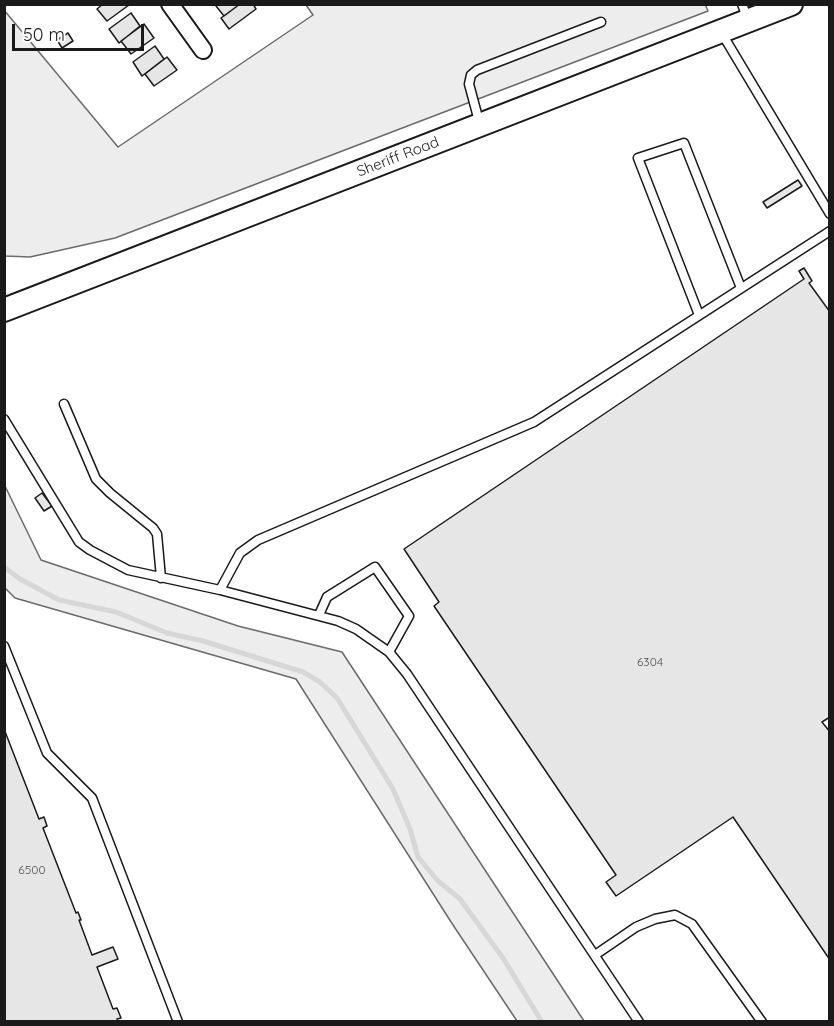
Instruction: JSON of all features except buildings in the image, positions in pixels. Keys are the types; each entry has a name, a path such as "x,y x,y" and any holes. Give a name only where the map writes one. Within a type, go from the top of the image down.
{"main road":[{"name":"Sheriff Road","path":"4,310 721,32 745,13 790,4"}],"street":[{"path":"170,4 203,50"}],"lane":[{"path":"481,125 469,84 471,75 477,70 602,22"},
{"path":"721,32 830,213"},
{"path":"699,315 638,158 684,143 741,288"},
{"path":"220,590 240,553 258,540 534,422 830,231"},
{"path":"64,404 96,479 157,534 161,578"},
{"path":"4,419 79,542 90,550 128,570 320,615 356,629 389,652 407,674 639,1022"},
{"path":"320,615 327,597 375,567 409,616 389,652"},
{"path":"4,646 47,753 92,798 178,1022"},
{"path":"595,955 636,927 655,919 675,915 692,924 762,1022"}],"shaded area":[{"path":"705,4 708,11 115,238 30,257 5,256 4,10 118,147 313,15 306,5"},
{"path":"4,484 41,560 238,626 342,652 584,1021 517,1021 296,679 15,598 5,588"}],"waterway":[{"path":"4,567 20,579 59,600 116,612 167,633 203,641 303,672 320,682 337,698 393,789 410,829 418,857 438,881 460,899 503,958 542,1022"}]}
